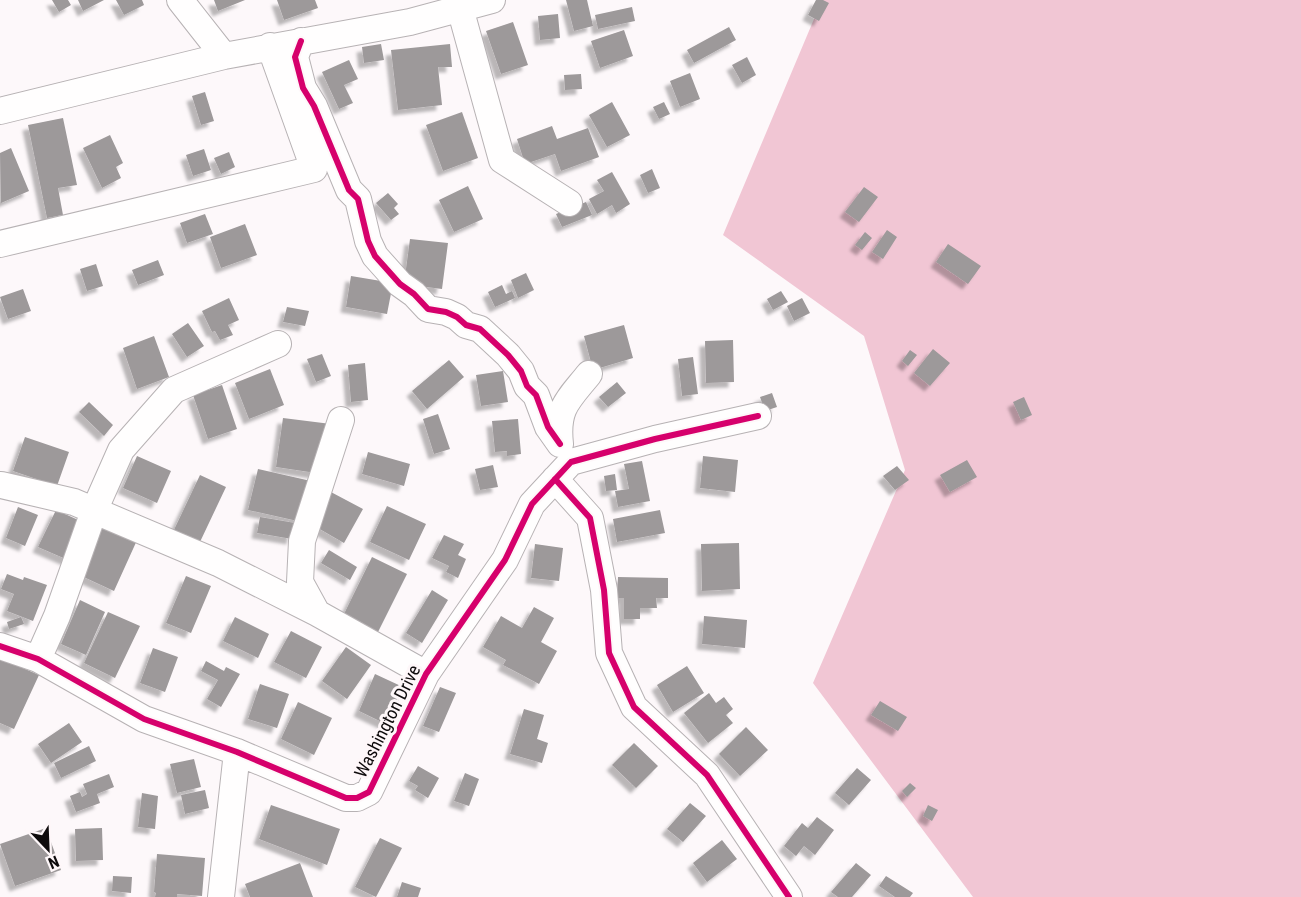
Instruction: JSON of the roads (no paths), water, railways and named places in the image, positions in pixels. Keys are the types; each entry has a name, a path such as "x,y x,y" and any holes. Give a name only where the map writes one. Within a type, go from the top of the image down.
{"street":[{"path":"180,0 224,56"},
{"path":"0,111 224,56 301,41 405,11 460,8 492,0"},
{"path":"460,8 502,160 569,203"},
{"path":"301,41 295,57 297,69 303,88 314,106 330,165"},
{"path":"270,46 283,62 297,69"},
{"path":"270,46 330,165 358,199 368,241 375,256 400,284 414,294 428,309 446,312 457,317 465,325 480,329 508,355 521,371 527,386 536,395 562,462 590,518 604,590 609,653 634,706 707,775 789,897"},
{"path":"0,244 330,165"},
{"path":"38,659 57,616 94,511 121,450 174,390 278,344"},
{"path":"562,462 558,427 563,406 590,374"},
{"path":"562,462 758,416"},
{"path":"316,613 300,582 302,541 341,420"},
{"name":"Washington Drive","path":"0,646 38,659 144,718 237,752 345,798 357,798 369,792 426,674 505,560 532,504 562,462"},
{"path":"1,485 74,502 218,563 316,613 426,674"},
{"path":"220,897 237,752"}]}
